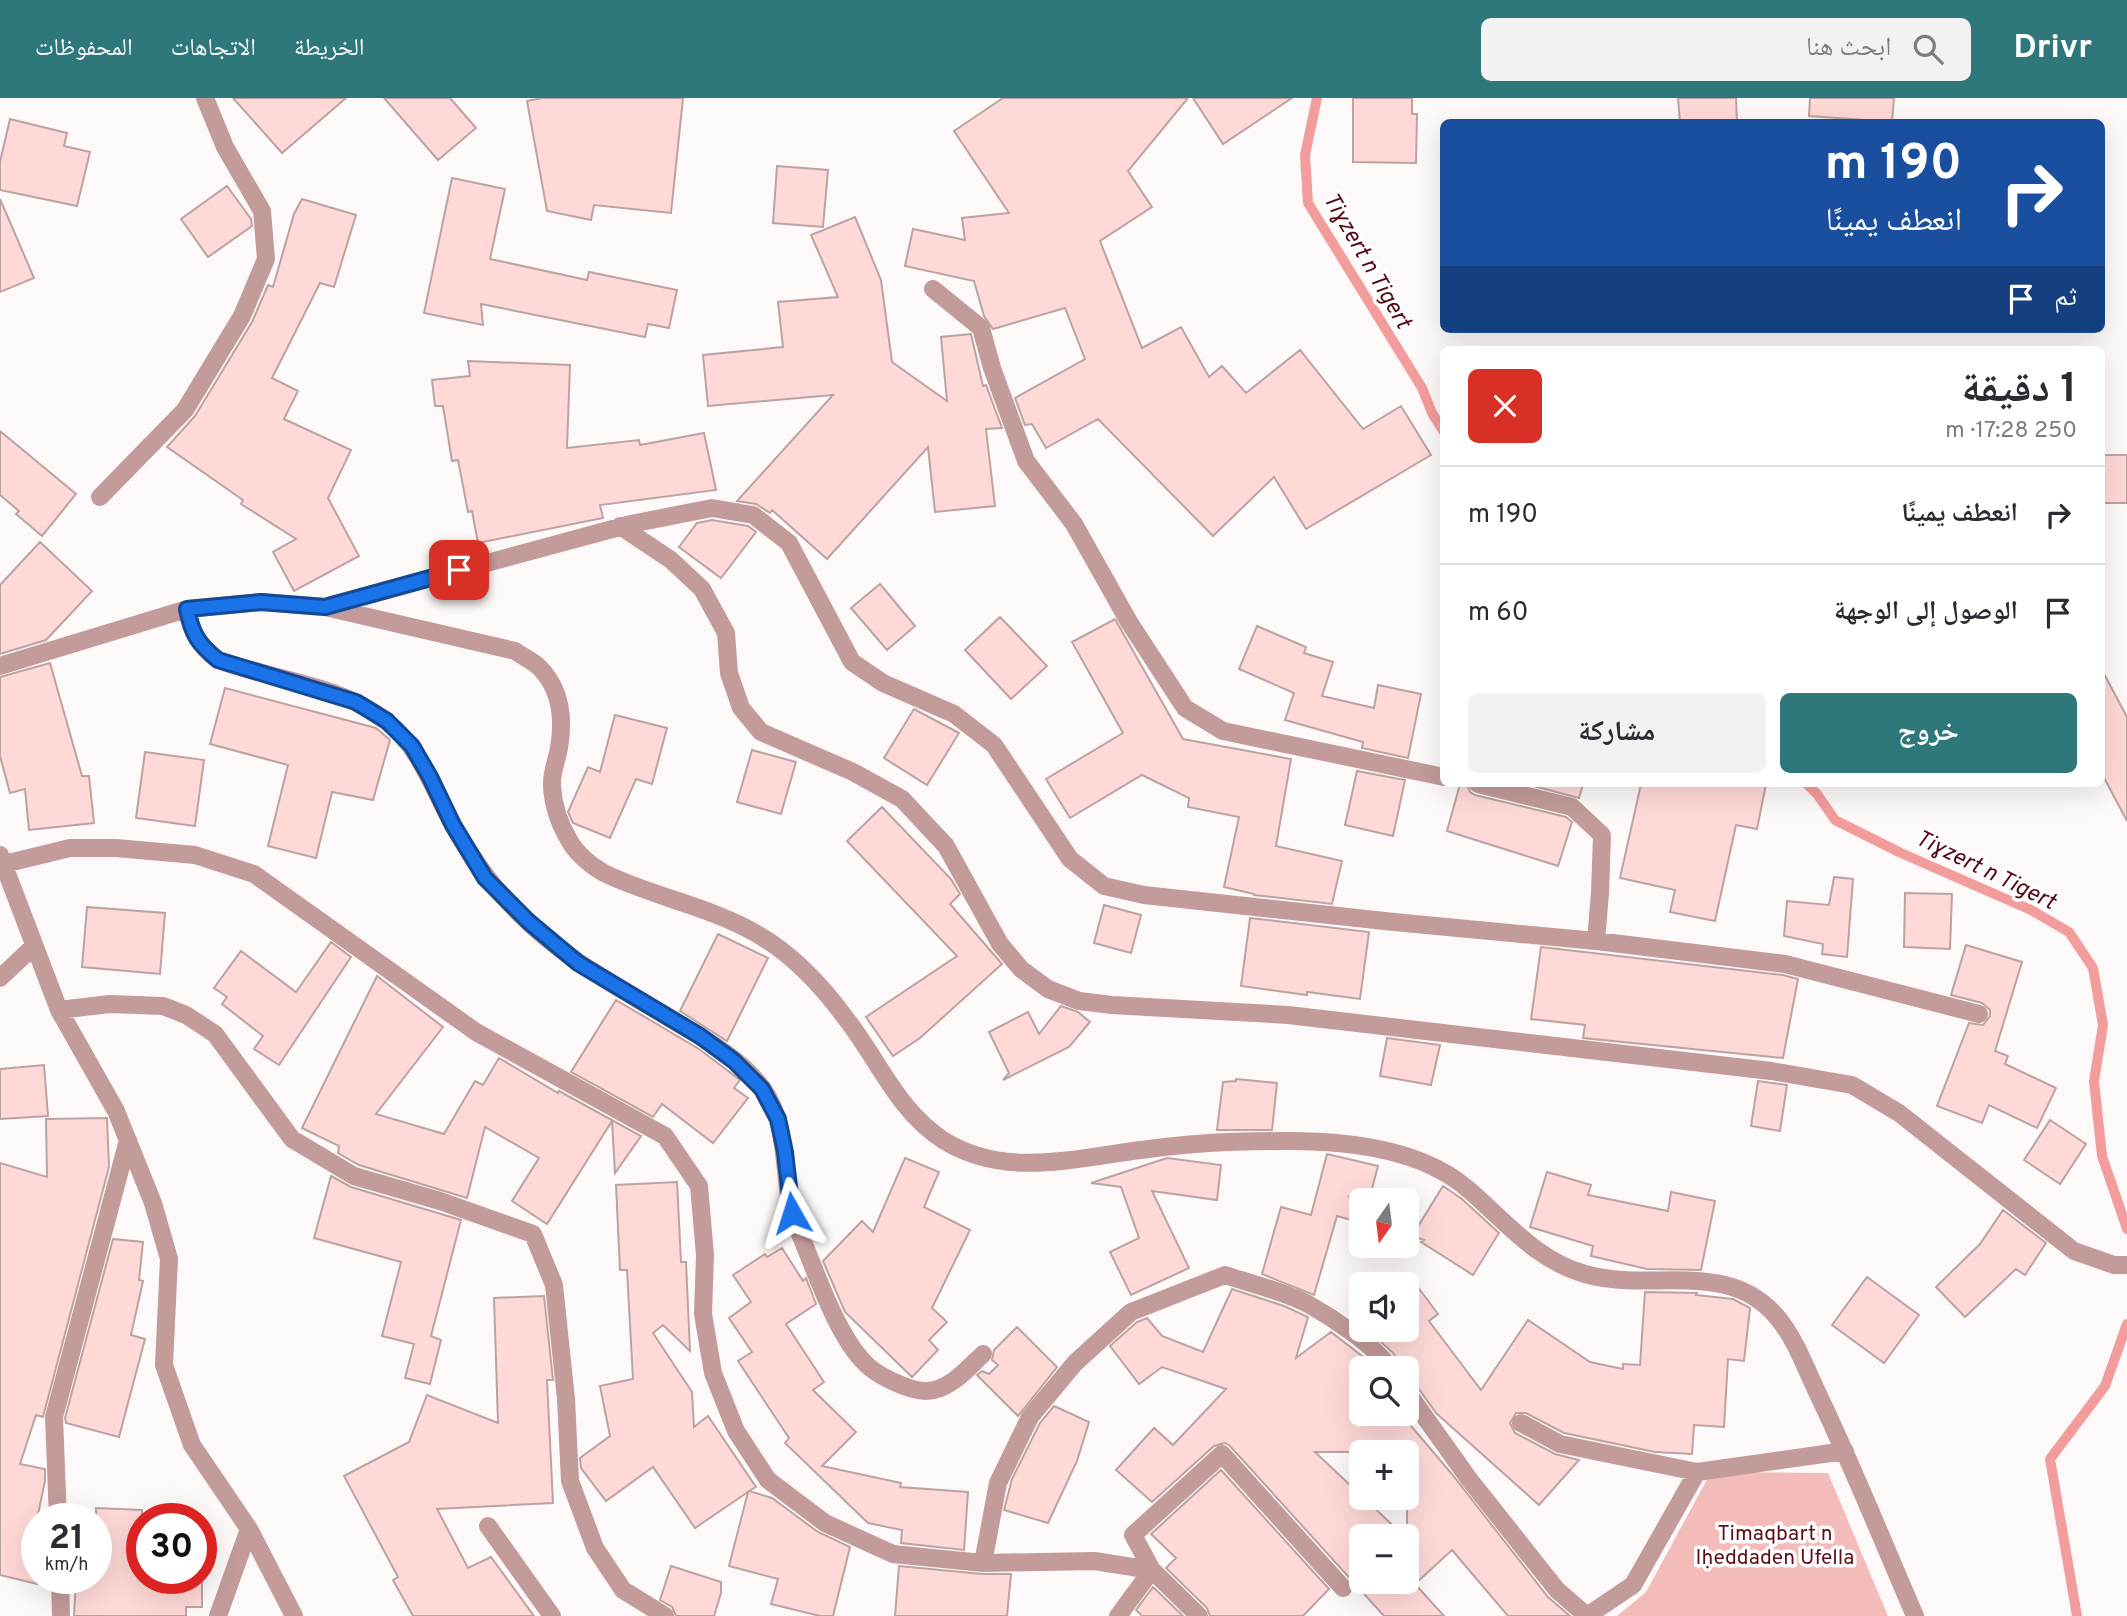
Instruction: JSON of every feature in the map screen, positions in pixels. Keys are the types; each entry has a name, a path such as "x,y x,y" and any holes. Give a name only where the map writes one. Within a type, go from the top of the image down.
{"street":[{"path":"100,497 185,410 242,316 266,259 262,211 225,147 205,98"},
{"path":"933,289 981,328 992,368 1026,461 1074,524 1129,622 1185,708 1223,731 1440,776"},
{"path":"325,607 620,526 712,508 753,515 789,544 852,662 883,683 954,714 994,745 1070,859 1104,886 1144,895 1408,924 1596,941 1785,964 1979,1014"},
{"path":"620,526 671,560 702,589 726,632 729,673 741,708 761,732 853,772 902,799 946,846 1000,944 1021,969 1048,989 1079,1001 1112,1005 1302,1017 1772,1071 1852,1085 1899,1113 2074,1251 2114,1265 2127,1265"},
{"path":"0,666 187,609 261,602 325,607 515,651 539,667 555,691 563,718 551,781 556,817 573,848 600,871 720,916 759,935 799,965 848,1020 912,1114 944,1140 981,1157 1021,1165 1062,1162 1144,1149 1227,1142 1339,1143 1384,1148 1427,1163 1465,1186 1537,1252 1584,1274 1636,1282 1717,1281 1750,1294 1777,1317 1795,1347 1845,1451 1915,1616"},
{"path":"187,609 191,628 202,647 218,660 356,702 387,721 412,746 453,825 485,878 529,922 578,963 700,1036 734,1061 762,1089 778,1119 792,1213 842,1331 864,1363 895,1383 925,1391 948,1385 983,1354"},
{"path":"1490,787 1572,807 1602,835 1596,941"},
{"path":"294,1616 249,1529 192,1445 164,1365 169,1259 153,1203 116,1111 59,1010 2,859 70,848 116,848 195,855 254,874 476,1032 665,1136 699,1186 705,1255 703,1314 713,1373 736,1431 768,1480 825,1523 893,1553 983,1563 1094,1561 1152,1570"},
{"path":"0,978 34,946"},
{"path":"59,1010 110,1004 163,1006 186,1015 215,1034 292,1139 354,1176 440,1201 533,1234 554,1285 566,1399 570,1481 595,1548 623,1590 665,1616"},
{"path":"57,1503 54,1417 128,1140"},
{"path":"983,1563 998,1483 1030,1417 1075,1363 1131,1312 1225,1275 1307,1304 1351,1333 1379,1356"},
{"path":"1419,1409 1469,1479 1557,1590 1587,1616 1633,1585 1697,1472"},
{"path":"1521,1423 1560,1444 1697,1472 1845,1451"},
{"path":"1199,1616 1152,1570 1133,1535 1222,1454 1343,1588"},
{"path":"488,1526 552,1616"},
{"path":"218,1616 249,1529"},
{"path":"1118,1616 1152,1570"},
{"path":"60,1594 61,1616"}],"green space":[{"name":"Timaqbart n Iḥeddaden Ufella","path":"1711,1472 1828,1473 1888,1616 1617,1616 1646,1592"}],"building":[{"path":"233,98 346,98 282,153"},
{"path":"384,98 450,98 476,128 438,160"},
{"path":"542,98 683,98 671,213 594,205 591,220 547,211 527,101"},
{"path":"1003,98 1188,98 1128,171 1152,207 1100,241 1142,348 1181,327 1209,377 1222,366 1246,393 1300,350 1363,429 1401,406 1431,455 1306,529 1274,477 1213,536 1098,419 1046,448 1032,424 1025,425 1015,398 1085,359 1065,308 993,329 984,316 974,281 905,266 913,229 965,240 962,218 1009,213 954,131"},
{"path":"1193,98 1292,98 1223,144"},
{"path":"1353,98 1412,98 1412,114 1417,114 1416,163 1353,162"},
{"path":"1678,98 1736,98 1737,119 1680,119"},
{"path":"1810,98 1894,98 1892,119 1809,116"},
{"path":"10,119 67,133 64,146 90,152 77,206 0,190 0,162"},
{"path":"777,166 828,170 823,227 773,223"},
{"path":"452,178 505,189 490,259 587,280 589,272 677,290 669,328 648,324 645,337 481,304 483,325 424,313"},
{"path":"227,186 251,219 252,226 208,257 181,219"},
{"path":"0,199 34,278 0,292"},
{"path":"302,199 356,215 334,287 320,283 272,378 298,391 284,419 351,450 328,498 359,556 294,591 273,552 296,539 241,504 243,500 167,447 195,416 252,322 268,285 273,287 294,214"},
{"path":"855,217 881,280 892,362 947,401 941,337 971,334 983,386 986,385 1002,428 986,429 995,506 935,512 928,447 827,559 772,510 770,513 756,504 737,501 833,395 708,406 703,355 783,347 778,302 838,297 811,235"},
{"path":"468,361 570,365 567,448 639,440 640,445 704,433 716,490 600,505 603,518 478,543 472,511 468,512 458,460 452,461 443,406 435,406 432,380 470,376"},
{"path":"0,431 76,494 42,536 16,514 19,511 0,495"},
{"path":"2105,455 2127,455 2127,503 2105,503"},
{"path":"712,520 748,526 756,532 721,578 679,547 697,523"},
{"path":"40,542 92,591 46,640 0,654 0,585"},
{"path":"880,584 915,626 887,650 851,608"},
{"path":"1000,617 1047,666 1011,699 965,650"},
{"path":"1115,619 1183,739 1291,759 1276,846 1342,861 1332,904 1254,895 1224,887 1239,817 1188,807 1189,798 1142,775 1070,818 1046,779 1123,733 1072,642"},
{"path":"1257,626 1306,647 1304,653 1333,662 1322,696 1374,708 1378,685 1421,694 1408,758 1362,748 1363,742 1285,720 1294,693 1239,669"},
{"path":"50,663 82,776 89,776 94,823 29,830 25,789 10,793 0,756 0,677"},
{"path":"2105,676 2127,717 2127,821 2105,780"},
{"path":"225,688 376,728 390,740 373,800 332,792 316,858 268,846 288,765 210,744"},
{"path":"914,709 959,733 927,785 884,758"},
{"path":"615,715 667,728 652,784 636,779 610,838 573,823 568,812 588,767 600,772"},
{"path":"752,750 796,762 781,814 737,802"},
{"path":"145,752 204,760 195,826 136,818"},
{"path":"1357,771 1405,780 1393,836 1345,825"},
{"path":"1459,787 1468,787 1475,795 1566,817 1572,822 1558,866 1447,831"},
{"path":"1537,787 1582,787 1579,798"},
{"path":"1640,787 1765,787 1757,829 1736,825 1715,921 1670,912 1675,890 1620,878"},
{"path":"882,807 951,879 960,894 950,904 1002,964 920,1038 893,1056 866,1017 957,956 847,841"},
{"path":"1834,877 1853,879 1847,957 1822,954 1823,944 1784,936 1787,901 1829,905"},
{"path":"1905,893 1952,894 1950,949 1904,947"},
{"path":"1104,905 1141,915 1131,953 1094,943"},
{"path":"87,907 165,913 160,974 82,967"},
{"path":"1250,918 1369,932 1360,999 1241,986"},
{"path":"718,934 768,958 727,1041 680,1011"},
{"path":"331,942 351,957 279,1065 254,1049 263,1036 222,1004 227,997 214,988 241,951 296,992"},
{"path":"1966,945 2022,962 1995,1051 2008,1056 2005,1064 2056,1088 2037,1128 1989,1105 1982,1123 1937,1106 1969,1023 1983,1025 1990,1016 1990,1010 1982,1003 1951,995"},
{"path":"1541,947 1783,975 1798,979 1783,1058 1583,1038 1585,1025 1531,1019"},
{"path":"377,976 443,1027 376,1114 444,1134 475,1081 483,1085 499,1058 558,1093 559,1091 641,1136 615,1173 612,1121 547,1224 512,1201 539,1158 485,1127 467,1198 359,1165 338,1153 339,1146 302,1128"},
{"path":"616,1000 699,1049 740,1080 734,1088 748,1098 713,1143 662,1104 653,1117 571,1072"},
{"path":"1061,1006 1078,1012 1090,1022 1069,1047 1003,1080 1009,1073 989,1032 1028,1012 1039,1034"},
{"path":"1387,1038 1440,1045 1431,1085 1380,1076"},
{"path":"44,1065 48,1116 0,1119 0,1069"},
{"path":"1236,1079 1277,1083 1272,1130 1217,1130 1223,1082"},
{"path":"1758,1081 1787,1085 1780,1131 1751,1126"},
{"path":"107,1118 109,1167 43,1417 36,1415 20,1464 45,1469 40,1503 21,1503 21,1580 0,1575 0,1163 47,1177 46,1119"},
{"path":"2050,1120 2086,1144 2060,1184 2024,1160"},
{"path":"1327,1154 1378,1166 1372,1188 1349,1188 1349,1219 1337,1216 1314,1295 1262,1274 1281,1207 1311,1215"},
{"path":"905,1158 939,1172 924,1207 970,1230 932,1308 947,1322 929,1340 938,1350 912,1377 845,1312 823,1261 862,1221 873,1232"},
{"path":"1167,1158 1221,1165 1217,1200 1152,1191 1189,1268 1131,1295 1110,1252 1139,1238 1121,1187 1091,1183"},
{"path":"1547,1172 1591,1185 1588,1195 1668,1211 1671,1192 1715,1201 1701,1270 1647,1269 1591,1256 1593,1246 1530,1227"},
{"path":"331,1176 351,1187 461,1220 431,1336 441,1340 430,1384 405,1378 414,1344 382,1336 401,1262 314,1238"},
{"path":"677,1182 681,1262 686,1262 690,1351 663,1325 653,1333 692,1392 694,1427 708,1416 756,1487 749,1491 772,1498 818,1532 850,1547 833,1616 820,1616 771,1604 778,1579 729,1566 748,1492 695,1528 653,1467 606,1501 581,1468 580,1458 610,1436 600,1386 633,1379 627,1270 620,1270 616,1185"},
{"path":"1443,1186 1462,1199 1499,1233 1473,1275 1421,1242 1424,1240 1419,1238 1419,1225"},
{"path":"2003,1210 2046,1243 2025,1275 2016,1269 1965,1317 1936,1287 1980,1244"},
{"path":"113,1239 143,1242 139,1280 143,1281 131,1335 145,1339 119,1437 66,1423 65,1418"},
{"path":"782,1248 803,1281 806,1278 816,1304 786,1324 824,1382 813,1390 856,1432 822,1466 901,1483 900,1487 968,1492 964,1550 901,1543 902,1530 868,1523 785,1443 789,1438 738,1361 752,1352 729,1318 751,1302 733,1275 765,1254 767,1257"},
{"path":"1867,1277 1919,1315 1884,1363 1832,1325"},
{"path":"1232,1289 1308,1317 1296,1358 1331,1332 1362,1356 1349,1356 1349,1426 1411,1426 1548,1597 1570,1616 1508,1616 1452,1550 1419,1580 1419,1524 1407,1524 1407,1510 1419,1510 1419,1440 1349,1440 1349,1452 1315,1452 1349,1484 1349,1510 1376,1510 1391,1524 1349,1524 1349,1577 1225,1443 1214,1446 1152,1502 1116,1470 1154,1428 1173,1445 1226,1389 1162,1367 1139,1384 1110,1346 1137,1322 1147,1318 1162,1336 1203,1352"},
{"path":"1419,1289 1438,1314 1429,1321 1481,1390 1528,1320 1590,1362 1623,1369 1623,1364 1640,1365 1645,1292 1697,1293 1696,1295 1733,1299 1750,1308 1744,1361 1728,1359 1724,1427 1694,1425 1692,1454 1655,1452 1564,1433 1526,1413 1516,1413 1510,1423 1515,1433 1555,1454 1579,1460 1539,1505 1436,1413 1419,1389 1419,1356 1395,1356 1381,1342 1419,1342"},
{"path":"544,1296 553,1380 547,1380 553,1503 437,1509 468,1568 491,1557 534,1616 413,1616 393,1580 398,1577 344,1476 409,1442 427,1395 498,1423 494,1298"},
{"path":"1017,1327 1057,1367 1018,1416 977,1375 982,1371 989,1374 998,1365 992,1360 994,1350"},
{"path":"1054,1406 1089,1422 1077,1461 1048,1523 1004,1510 1012,1479 1040,1423"},
{"path":"1221,1470 1329,1589 1303,1616 1210,1616 1207,1608 1166,1568 1176,1558 1151,1534"},
{"path":"112,1509 126,1509 126,1594 202,1594 202,1607 186,1607 186,1616 74,1616 75,1594 112,1594"},
{"path":"671,1566 721,1582 721,1593 714,1616 676,1616 672,1607 660,1600"},
{"path":"899,1566 1011,1574 1007,1616 895,1616"},
{"path":"1153,1587 1183,1616 1142,1616 1136,1610"},
{"path":"1419,1588 1444,1616 1384,1616 1364,1594 1419,1594"}],"waterway":[{"name":"Tiɣzert n Tigert","path":"1317,98 1305,155 1308,203 1422,388 1440,426"},
{"name":"Tiɣzert n Tigert","path":"1810,787 1835,820 1901,853 2031,910 2069,932 2093,968 2103,1025 2094,1081 2102,1156 2127,1229"},
{"name":"Tiɣzert n Tigert","path":"2077,1616 2050,1459 2105,1386 2127,1324"}],"route":[{"path":"459,570 325,607 261,602 187,609 191,628 202,647 218,660 356,702 387,721 412,746 453,825 485,878 529,922 578,963 700,1036 734,1061 762,1089 778,1119 792,1213"}]}
